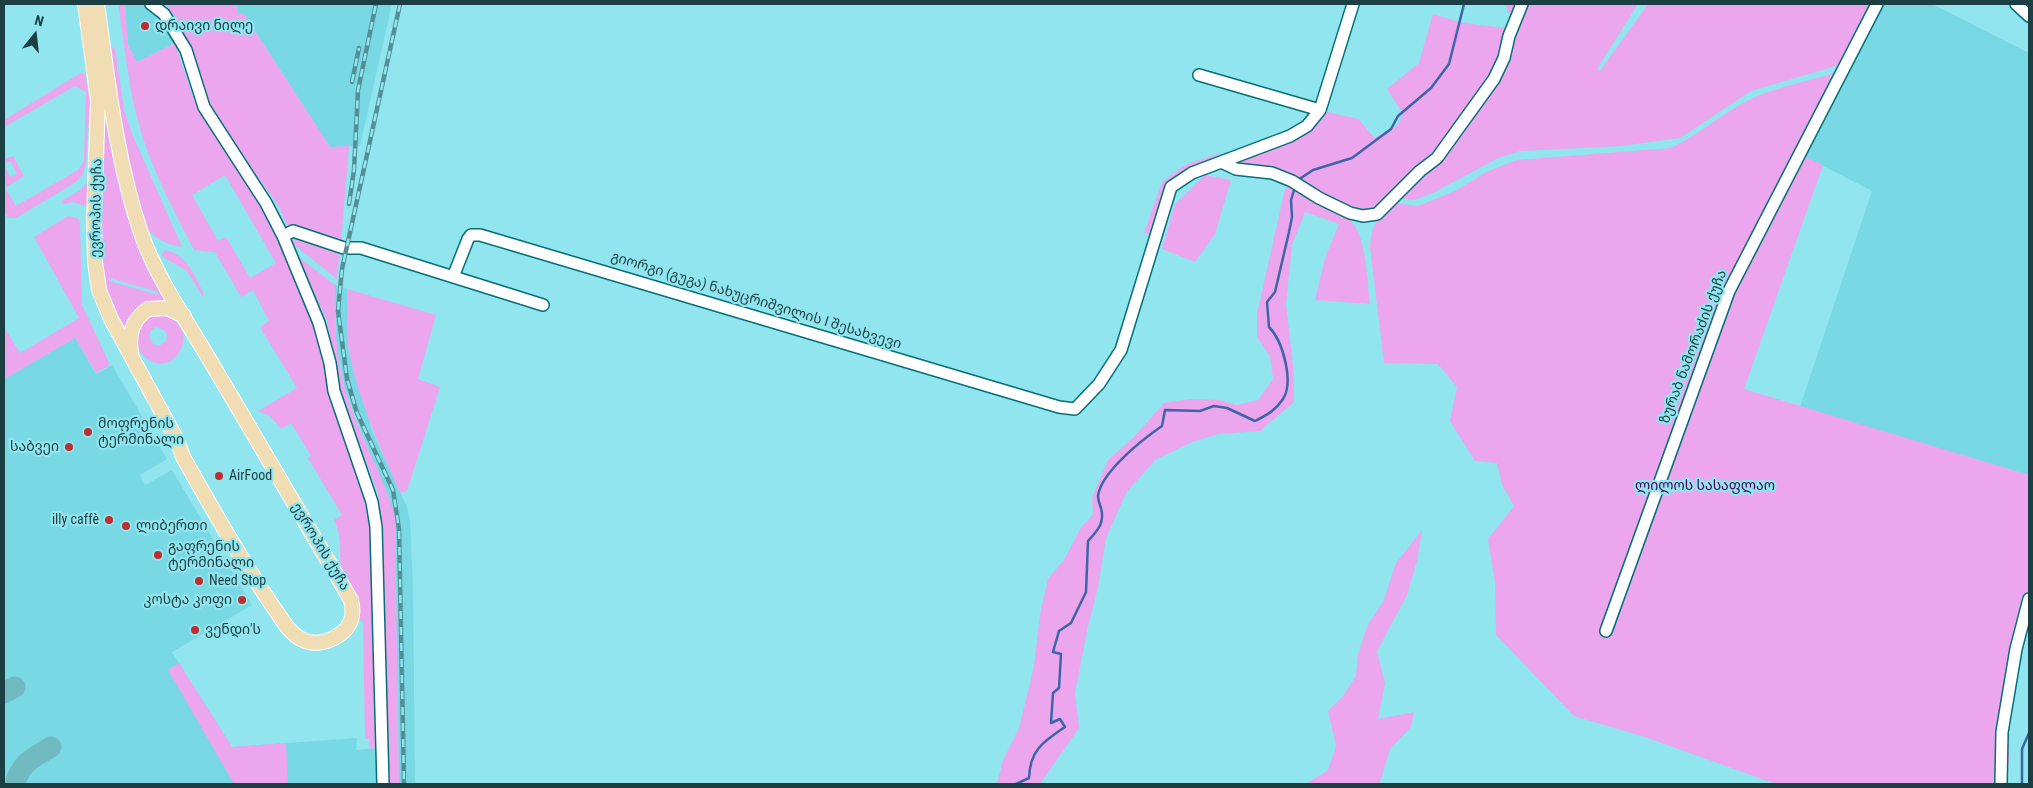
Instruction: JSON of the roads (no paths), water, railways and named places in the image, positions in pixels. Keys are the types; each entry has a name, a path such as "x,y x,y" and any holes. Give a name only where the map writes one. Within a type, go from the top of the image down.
{"main road":[{"name":"ევროპის ქუჩა","path":"85,4 98,100 94,219 95,262 99,290 111,319 177,440 183,457 260,587 285,624 297,636 306,641 328,641 338,636 350,622 354,611 351,600 184,317 151,256 129,197 97,4"},
{"path":"133,359 129,342 131,330 140,315 148,309 158,307 167,308 184,317"}],"street":[{"path":"151,4 164,14 186,50 204,107 266,203 283,236 319,324 330,363 334,392 372,502 376,527 383,784"},
{"path":"1221,162 1290,136 1308,126 1320,110 1353,4"},
{"path":"1221,162 1236,169 1272,173 1292,181 1319,198 1350,213 1363,216 1377,214 1420,171 1437,158 1489,85 1504,58 1509,36 1522,4"},
{"name":"ზურაბ ნამორაძის ქუჩა","path":"1606,631 1729,291 1877,4"},
{"path":"2016,4 2029,16"},
{"path":"1200,75 1320,110"},
{"name":"გიორგი (გუგა) ნახუცრიშვილის I შესახვევი","path":"453,277 468,239 471,235 480,236 1059,407 1075,409 1099,384 1121,350 1172,188 1192,173 1221,162"},
{"path":"283,236 293,231 344,248 361,248 543,304"},
{"path":"2001,784 2002,732 2016,649 2029,599"}],"waterway":[{"path":"1298,180 1313,170 1352,158 1391,129 1398,116 1431,88 1449,64 1464,4"},
{"path":"1016,784 1029,778 1032,760 1044,742 1065,727 1060,719 1051,723 1053,693 1059,688 1061,654 1053,652 1059,631 1071,623 1086,592 1088,541 1098,530 1101,522 1102,513 1098,496 1107,477 1124,457 1162,426 1165,410 1200,411 1214,406 1227,408 1255,421 1271,412 1283,399 1286,392 1287,372 1279,342 1269,327 1267,302 1275,292 1292,217 1291,200 1295,187"},
{"path":"2022,784 2022,749 2029,733"}],"railway":[{"path":"349,204 354,170 358,90 376,4"},
{"path":"400,4 342,269 338,311 347,379 357,413 393,490 399,529 404,784"},
{"path":"352,82 359,48"}],"place":[{"name":"დრაივი ნილე","path":"145,26"},
{"name":"მოფრენის ტერმინალი","path":"88,432"},
{"name":"საბვეი","path":"69,447"},
{"name":"AirFood","path":"219,476"},
{"name":"illy caffè","path":"109,520"},
{"name":"ლიბერთი","path":"126,526"},
{"name":"გაფრენის ტერმინალი","path":"158,555"},
{"name":"Need Stop","path":"199,581"},
{"name":"კოსტა კოფი","path":"242,600"},
{"name":"ვენდი'ს","path":"195,630"}],"park label":[{"name":"ლილოს სასაფლაო","path":"1705,486"}]}
